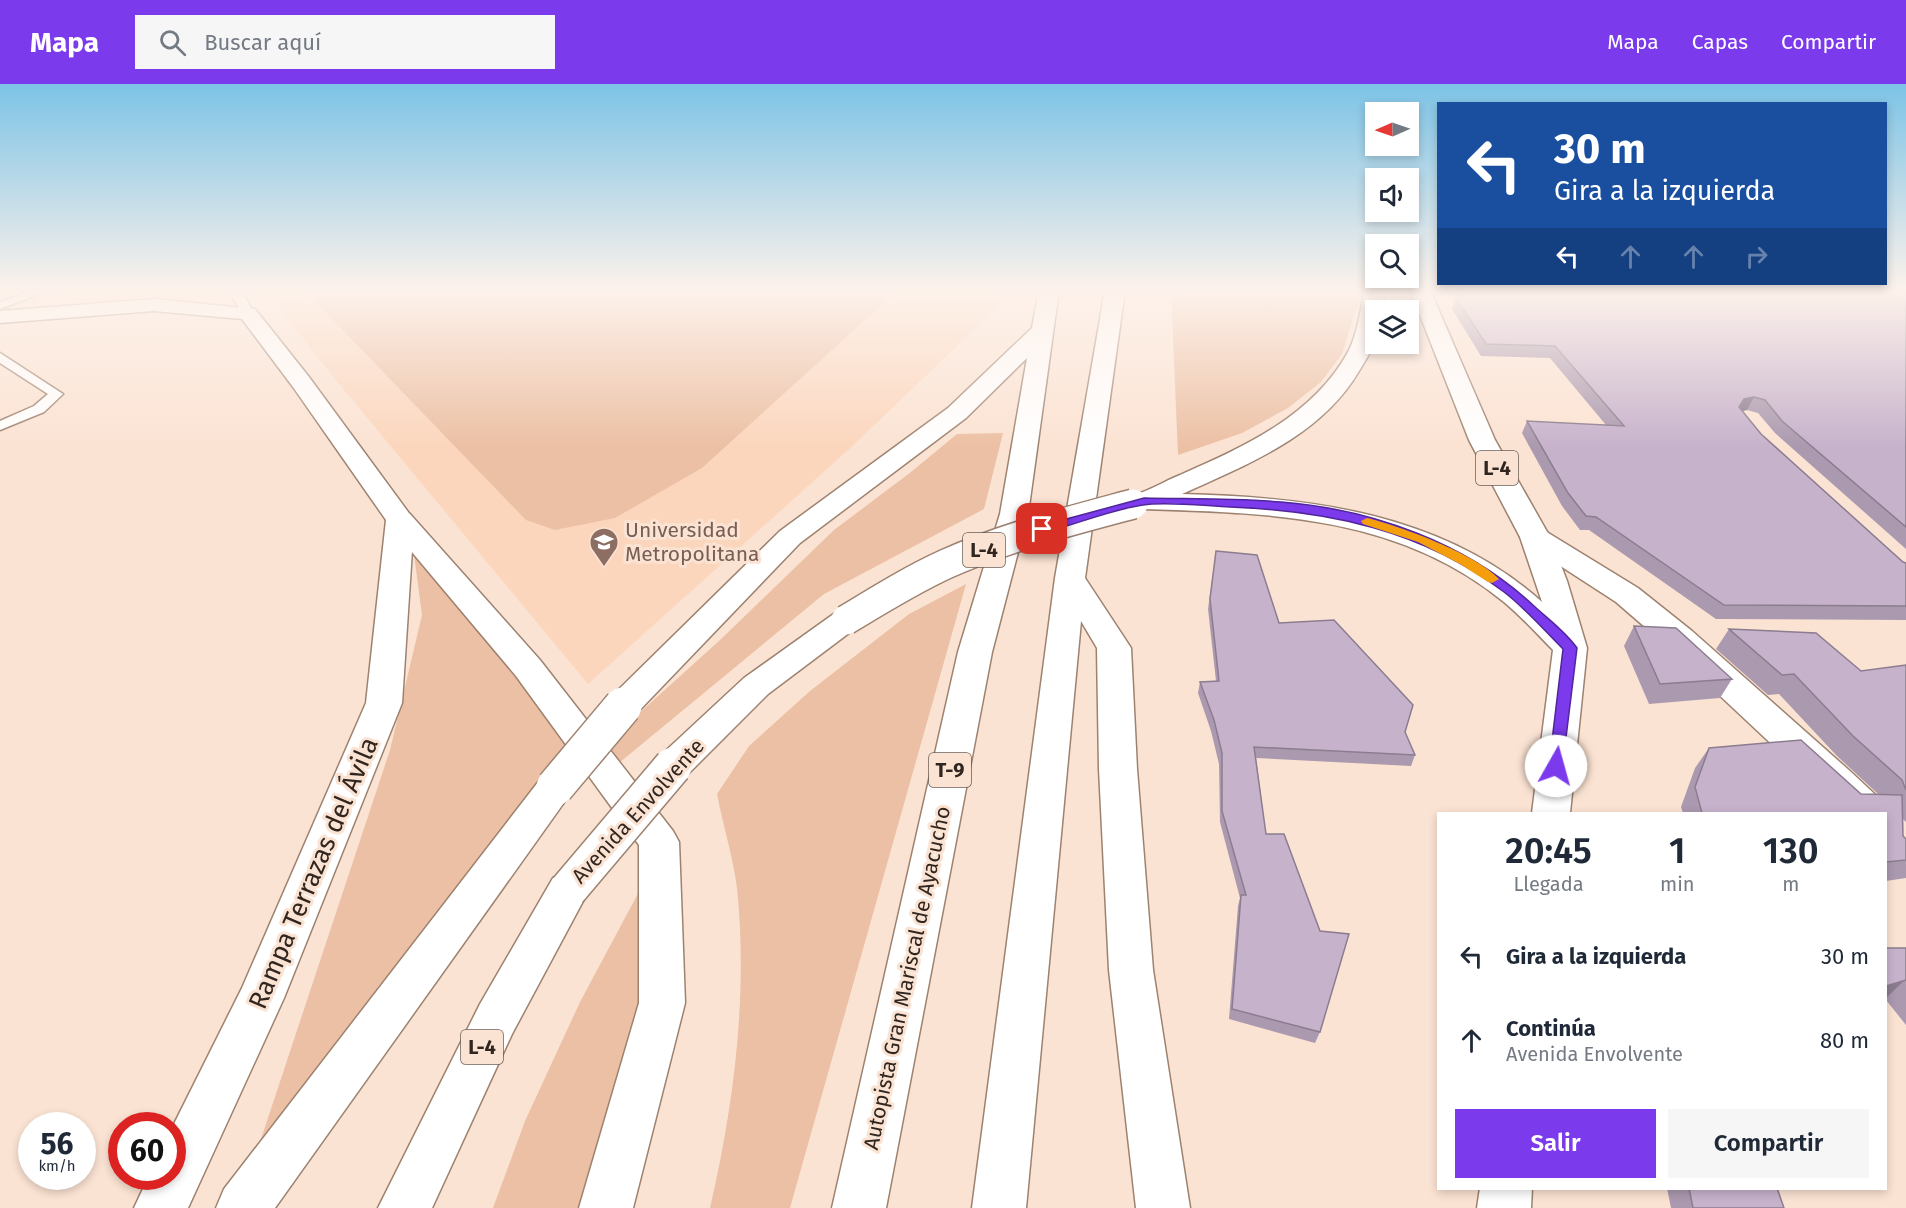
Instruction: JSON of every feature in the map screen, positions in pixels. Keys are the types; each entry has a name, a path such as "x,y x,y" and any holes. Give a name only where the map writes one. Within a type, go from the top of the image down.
{"main road":[{"path":"271,342 399,520 528,668 659,842 662,1003 606,1208"},
{"path":"243,1208 555,787 623,706 790,537 957,413 1030,342"},
{"name":"Autopista Gran Mariscal de Ayacucho","path":"859,1208 975,652 1014,514 1039,342"},
{"path":"999,1208 1070,578 1107,342"},
{"name":"L-4","path":"1138,503 1273,442 1306,418 1347,373 1362,342"},
{"name":"L-4","path":"1441,342 1482,440 1535,537 1552,581 1570,648 1551,812"},
{"name":"L-4","path":"1138,503 1281,506 1328,512 1375,523 1422,539 1509,590 1570,648"},
{"name":"Avenida Envolvente","path":"405,1208 496,1018 568,890 673,766 756,686 846,620 897,588 961,558 1042,529 1138,503"},
{"name":"Rampa Terrazas del Ávila","path":"162,1208 261,998 384,703 399,520"},
{"path":"1535,537 1627,595 1706,663 1868,812"},
{"path":"1070,578 1114,648 1118,769 1131,970 1163,1208"},
{"path":"1504,1208 1506,1190"}],"lane":[{"path":"0,357 56,394 39,409 0,426"}],"shaded area":[{"name":"Universidad Metropolitana","path":"306,342 961,342 847,451 588,684"},
{"path":"355,342 840,342 702,468 615,518 555,530 526,520"},
{"path":"1173,342 1346,342 1342,354 1321,382 1288,408 1242,433 1178,455"},
{"path":"1003,433 984,509 824,594 619,763 605,744 720,640 834,530 957,434"},
{"path":"409,517 568,749 254,1160 390,750 422,615"},
{"path":"966,584 790,1208 710,1208 732,1089 740,1009 741,969 737,888 717,794 749,746 810,691 909,614"},
{"path":"642,886 661,975 599,1208 493,1208 525,1121 580,1002"}],"building":[{"path":"1485,342 1906,342 1906,527 1782,421 1765,400 1754,397 1744,399 1739,407 1761,434 1906,563 1906,606 1724,605 1596,517 1586,516 1568,493 1527,421 1624,426 1555,346"},
{"path":"1216,551 1257,555 1279,623 1334,620 1413,705 1405,732 1415,755 1254,747 1266,834 1284,834 1320,931 1349,934 1320,1032 1232,1009 1241,895 1246,895 1222,811 1222,753 1214,720 1200,682 1219,681 1210,599"},
{"path":"1634,626 1676,628 1732,679 1660,684"},
{"path":"1729,629 1816,633 1861,671 1906,665 1906,790 1902,780 1853,736 1794,674 1782,675"},
{"path":"1801,740 1861,794 1902,795 1906,860 1887,862 1887,812 1702,812 1695,787 1709,748"},
{"path":"1887,948 1906,948 1906,980 1887,986"},
{"path":"1689,1190 1778,1190 1784,1208 1693,1208"}],"slow traffic":[{"path":"1367,521 1422,539 1492,579"}],"place":[{"name":"Universidad Metropolitana","path":"604,568"}],"route":[{"path":"1042,529 1144,501 1281,506 1328,512 1375,523 1422,539 1464,561 1509,590 1570,648 1556,766"}]}
